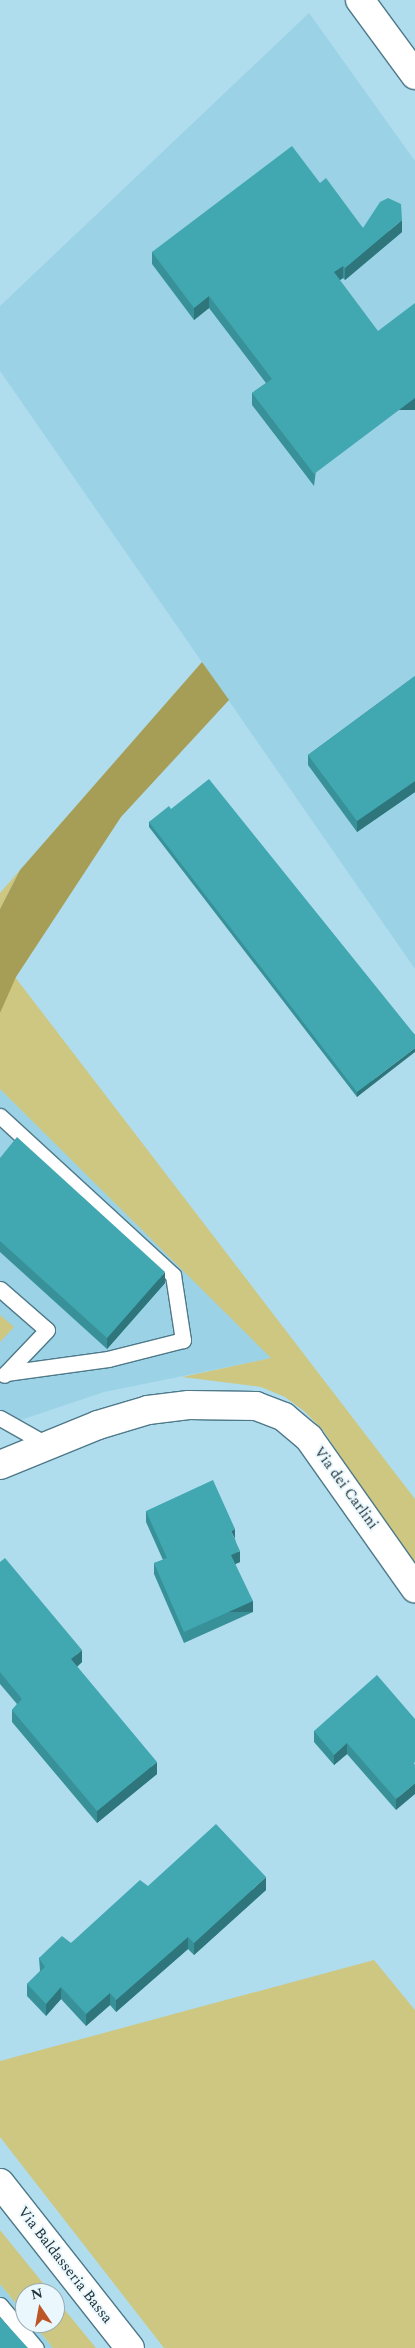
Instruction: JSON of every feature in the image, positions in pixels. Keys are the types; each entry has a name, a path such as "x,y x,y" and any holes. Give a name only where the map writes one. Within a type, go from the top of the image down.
{"street":[{"path":"360,0 415,75"},
{"name":"Via dei Carlini","path":"0,1465 48,1445 148,1410 189,1405 256,1406 284,1417 310,1438 415,1588"},
{"name":"Via Baldasseria Bassa","path":"0,2183 130,2348"}],"lane":[{"path":"0,1116 173,1275 183,1340 108,1359 3,1376"},
{"path":"0,1289 47,1330 3,1376"},
{"path":"0,1418 48,1445"},
{"path":"0,2305 36,2348"}],"shaded area":[{"path":"309,13 415,161 415,969 0,371 0,306"},
{"path":"202,662 229,700 121,817 16,977 0,1013 0,909 20,870"},
{"path":"20,870 0,909 0,893"},
{"path":"15,977 415,1499 415,1569 323,1430 304,1411 285,1397 261,1387 182,1377 271,1358 0,1089 0,1013"},
{"path":"0,1089 272,1358 104,1392 0,1427"},
{"path":"0,1315 14,1327 0,1342"},
{"path":"374,1960 415,2010 415,2348 164,2348 0,2137 0,2061"},
{"path":"0,2230 43,2283 15,2283 15,2302 0,2284"},
{"path":"0,2284 15,2302 15,2333 41,2333 53,2348 0,2348"},
{"path":"65,2310 96,2348 53,2348 41,2333 65,2333"}],"building":[{"path":"292,146 320,183 326,178 363,228 380,202 388,198 401,204 402,220 345,268 343,266 334,272 378,331 415,303 415,398 314,474 252,393 272,379 209,296 194,308 152,252"},
{"path":"415,676 415,781 357,821 308,755"},
{"path":"209,779 415,1035 415,1048 357,1092 149,822 169,806 171,809"},
{"path":"17,1137 165,1272 107,1338 0,1241 0,1158"},
{"path":"213,1480 235,1529 231,1531 240,1551 231,1555 253,1601 184,1632 154,1563 167,1558 146,1511"},
{"path":"5,1558 82,1650 71,1659 157,1762 97,1811 12,1710 22,1699 0,1672 0,1562"},
{"path":"377,1675 415,1719 415,1783 396,1799 347,1743 334,1755 314,1731"},
{"path":"216,1824 266,1877 194,1943 188,1937 116,2000 110,1993 86,2014 61,1987 46,2004 27,1984 45,1967 39,1958 62,1936 71,1943 140,1880 148,1886"},
{"path":"0,2317 28,2348 0,2348"}]}
